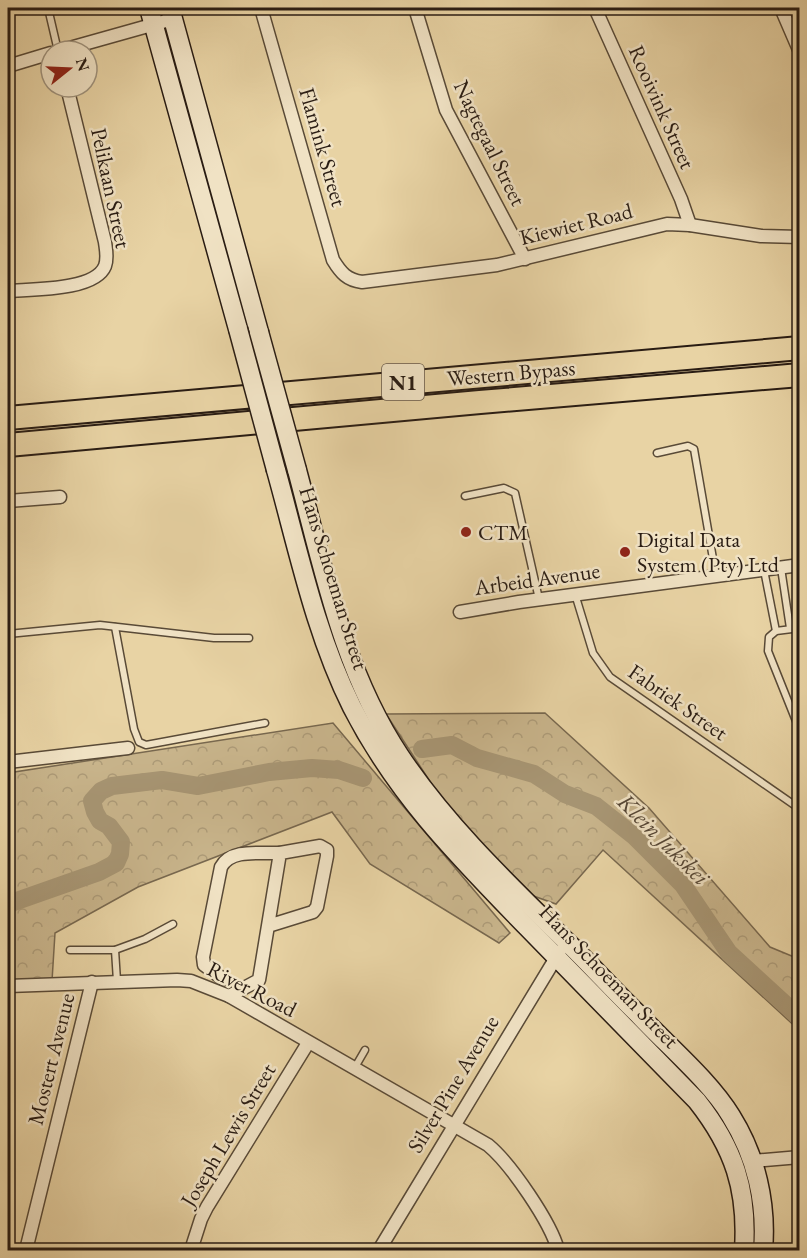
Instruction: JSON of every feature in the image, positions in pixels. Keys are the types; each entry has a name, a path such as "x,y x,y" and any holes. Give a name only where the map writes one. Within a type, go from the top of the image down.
{"highway":[{"name":"Western Bypass","path":"8,418 800,348"},
{"name":"Western Bypass","path":"8,445 800,375"}],"main road":[{"name":"Hans Schoeman Street","path":"171,13 327,584 371,725 398,784 442,838 717,1097 734,1121 759,1183 764,1216 763,1251"},
{"name":"Hans Schoeman Street","path":"151,16 317,618 340,680 371,725 420,785 713,1122 727,1146 738,1173 744,1210 744,1251"}],"street":[{"name":"Flamink Street","path":"261,8 333,260 345,276 362,282"},
{"name":"Nagtegaal Street","path":"415,8 446,110 525,259"},
{"name":"Rooivink Street","path":"595,8 681,199 690,225"},
{"path":"781,8 800,52"},
{"path":"91,39 151,16 171,13"},
{"path":"8,66 39,57"},
{"name":"Pelikaan Street","path":"8,291 81,283 94,278 105,265 105,242 70,99"},
{"name":"Kiewiet Road","path":"362,282 497,265 657,225 690,225 760,236 800,237"},
{"path":"8,501 60,497"},
{"name":"Arbeid Avenue","path":"460,612 575,594 800,565"},
{"path":"8,762 128,748"},
{"path":"223,979 204,965 203,957 221,867 225,861 236,855 280,854 305,847 320,846 327,849 317,907 313,912 268,926"},
{"path":"229,996 259,980 280,854"},
{"name":"Silver Pine Avenue","path":"379,1251 453,1125 562,949"},
{"name":"River Road","path":"8,986 117,981 191,981 229,996 482,1140 499,1155 547,1224 558,1251"},
{"name":"Mostert Avenue","path":"26,1251 92,982"},
{"name":"Joseph Lewis Street","path":"191,1251 207,1207 308,1043"},
{"path":"752,1161 800,1157"}],"lane":[{"path":"48,8 56,39"},
{"path":"657,453 688,446 694,449 716,576"},
{"path":"465,496 504,489 515,493 540,599"},
{"path":"781,567 790,628"},
{"path":"764,569 776,631"},
{"name":"Fabriek Street","path":"575,594 593,653 610,677 800,809"},
{"path":"8,634 100,625 214,638 249,638"},
{"path":"115,627 134,729 139,742 146,745 265,723"},
{"path":"800,628 776,631 769,638 768,651 800,731"},
{"path":"70,950 115,950 145,939 173,924"},
{"path":"115,950 117,981"},
{"path":"354,1069 365,1050"}],"green space":[{"path":"545,713 649,808 770,947 799,959 799,1030 603,850 556,904 528,894 446,806 386,714"},
{"path":"333,723 510,933 499,943 370,864 332,812 138,887 55,933 52,981 8,984 8,773"}],"waterway":[{"name":"Klein Jukskei","path":"422,749 452,745 477,758 534,774 565,794 596,806 634,836 683,885 729,953 800,1018"},
{"name":"Klein Jukskei","path":"8,904 99,872 116,863 120,854 121,842 109,826 100,821 92,801 101,791 112,786 162,780 198,786 269,772 312,768 339,770 363,778"}],"place":[{"name":"CTM","path":"466,532"},
{"name":"Digital Data System (Pty) Ltd","path":"625,552"}]}
